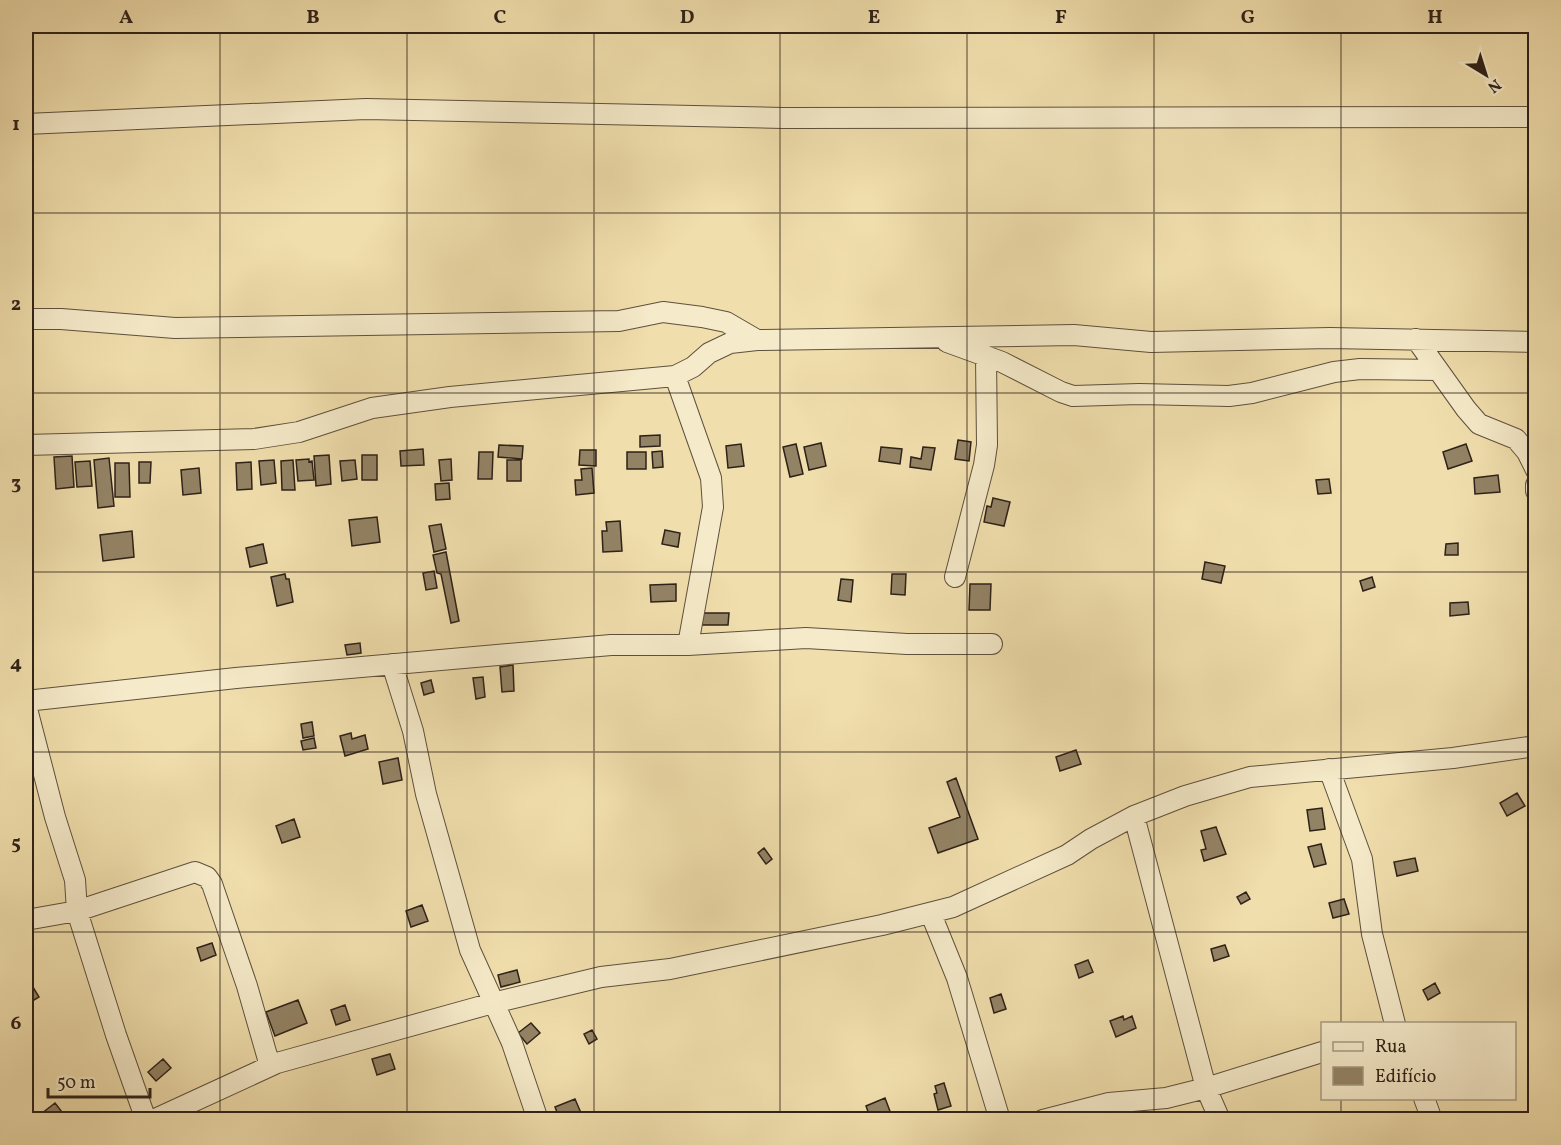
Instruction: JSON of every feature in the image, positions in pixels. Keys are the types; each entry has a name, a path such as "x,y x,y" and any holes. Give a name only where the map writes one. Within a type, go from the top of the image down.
{"street":[{"path":"26,124 366,109 783,118 1536,117"},
{"path":"26,319 61,319 186,328 619,321 663,312 726,322 757,340"},
{"path":"702,317 710,330 712,343 709,353"},
{"path":"26,445 254,439 298,432 372,408 450,397 675,376 693,367 709,353 730,343 757,340 1074,334 1150,342 1330,338 1536,342"},
{"path":"936,338 1002,362 1061,392 1074,396 1139,394 1229,396 1252,393 1334,372 1360,369 1438,370"},
{"path":"1416,339 1479,424 1516,439 1527,452 1536,470"},
{"path":"955,577 987,445 986,357"},
{"path":"675,376 711,478 713,507 688,645"},
{"path":"1536,485 1536,491"},
{"path":"146,1119 116,1035 77,911 75,880 55,817 26,703 236,678 611,645 688,645 806,638 907,644 992,644"},
{"path":"392,664 413,731 426,794 470,950 512,1043 538,1119"},
{"path":"153,1119 270,1066 493,1003 601,977 670,969 931,914 1004,886 1067,855 1134,816 1185,796 1250,777 1453,758 1536,746"},
{"path":"1329,769 1362,859 1372,934 1395,1022"},
{"path":"1134,816 1206,1088 1220,1119"},
{"path":"26,920 77,911 195,872 207,877 212,884 247,986 270,1066"},
{"path":"931,914 957,978 1000,1119"},
{"path":"1043,1119 1109,1103 1166,1098 1321,1053"},
{"path":"1425,1100 1432,1119"}],"building":[{"path":"660,435 660,446 640,447 640,436"},
{"path":"958,440 971,442 969,461 955,459"},
{"path":"821,443 826,466 809,470 804,447"},
{"path":"741,444 744,466 728,468 726,446"},
{"path":"796,444 803,474 790,477 783,447"},
{"path":"1466,444 1472,461 1448,469 1443,452"},
{"path":"499,445 523,446 522,459 498,457"},
{"path":"881,447 902,449 900,464 879,461"},
{"path":"923,447 935,448 931,470 910,467 911,457 921,459"},
{"path":"423,449 424,465 401,466 400,451"},
{"path":"580,450 596,450 596,466 579,465"},
{"path":"662,451 663,467 653,468 652,452"},
{"path":"479,452 493,452 492,479 478,479"},
{"path":"627,452 646,452 646,469 627,469"},
{"path":"329,455 331,484 316,486 314,456"},
{"path":"362,455 377,455 377,480 362,480"},
{"path":"72,456 74,487 56,489 54,457"},
{"path":"109,458 114,506 98,508 94,460"},
{"path":"309,459 309,462 312,461 314,480 298,481 296,460"},
{"path":"451,459 452,480 441,481 439,460"},
{"path":"274,460 276,483 261,485 259,461"},
{"path":"293,460 295,490 282,490 281,461"},
{"path":"355,460 357,479 342,481 340,461"},
{"path":"507,460 521,460 521,481 507,481"},
{"path":"90,461 92,486 77,487 75,462"},
{"path":"139,462 151,462 150,483 139,483"},
{"path":"251,462 252,489 237,490 236,463"},
{"path":"115,463 129,463 130,497 115,497"},
{"path":"199,468 201,493 183,495 181,470"},
{"path":"592,468 594,493 576,495 575,480 582,480 581,469"},
{"path":"1498,475 1500,492 1475,494 1474,478"},
{"path":"1329,479 1331,493 1318,494 1316,480"},
{"path":"449,483 450,499 436,500 435,484"},
{"path":"993,498 1010,502 1004,526 984,522 987,506 991,507"},
{"path":"377,517 380,542 352,546 349,520"},
{"path":"620,521 622,551 603,552 602,531 607,531 606,522"},
{"path":"441,524 446,549 434,552 429,526"},
{"path":"665,530 680,533 678,547 662,544"},
{"path":"132,531 134,557 103,561 100,535"},
{"path":"1458,543 1458,555 1445,555 1446,544"},
{"path":"263,544 267,563 250,567 246,548"},
{"path":"446,552 459,621 451,623 441,574 437,573 433,555"},
{"path":"1205,562 1225,566 1221,583 1202,579"},
{"path":"434,571 437,588 426,590 423,573"},
{"path":"285,574 286,579 289,579 293,602 277,606 271,577"},
{"path":"892,574 906,574 905,595 891,594"},
{"path":"1372,577 1375,587 1363,591 1360,581"},
{"path":"841,579 853,580 851,602 838,600"},
{"path":"676,584 676,601 651,602 650,585"},
{"path":"970,584 991,584 990,610 969,610"},
{"path":"1468,602 1469,614 1450,616 1450,603"},
{"path":"701,613 729,613 728,625 701,625"},
{"path":"360,643 361,653 347,655 345,645"},
{"path":"513,665 514,691 502,692 500,667"},
{"path":"483,677 485,697 476,699 473,678"},
{"path":"431,680 434,692 424,695 421,683"},
{"path":"312,722 314,736 303,738 301,724"},
{"path":"351,733 352,739 365,735 368,749 345,756 340,736"},
{"path":"314,738 316,748 303,750 301,741"},
{"path":"1076,750 1081,764 1060,771 1056,757"},
{"path":"398,758 402,780 383,784 379,762"},
{"path":"956,778 978,839 938,853 929,828 960,817 947,782"},
{"path":"1517,793 1525,806 1507,816 1500,803"},
{"path":"1322,808 1325,829 1310,831 1307,810"},
{"path":"294,819 300,837 282,843 276,826"},
{"path":"1216,827 1226,854 1204,861 1201,850 1206,849 1201,831"},
{"path":"1321,844 1326,864 1314,867 1308,847"},
{"path":"764,848 772,859 766,864 758,853"},
{"path":"1415,858 1418,871 1397,876 1394,862"},
{"path":"1246,892 1250,899 1241,904 1237,897"},
{"path":"1344,899 1349,914 1333,918 1329,903"},
{"path":"422,905 428,921 411,927 406,911"},
{"path":"212,943 216,955 201,961 197,948"},
{"path":"1225,945 1229,956 1214,961 1211,949"},
{"path":"1088,960 1093,972 1079,978 1075,965"},
{"path":"517,970 520,982 501,987 498,975"},
{"path":"28,979 39,997 26,1005 26,980"},
{"path":"1435,983 1440,993 1428,1000 1423,990"},
{"path":"1001,994 1006,1009 994,1013 990,998"},
{"path":"298,1000 307,1023 275,1036 266,1012"},
{"path":"345,1005 350,1020 336,1025 331,1010"},
{"path":"1123,1016 1124,1020 1132,1016 1136,1028 1116,1037 1110,1021"},
{"path":"531,1023 540,1033 527,1044 518,1033"},
{"path":"592,1030 597,1039 589,1044 584,1034"},
{"path":"390,1054 395,1069 377,1075 372,1059"},
{"path":"163,1059 171,1068 156,1081 148,1072"},
{"path":"944,1083 951,1106 938,1110 934,1094 937,1093 935,1086"},
{"path":"885,1098 891,1114 871,1120 866,1106"},
{"path":"575,1099 584,1120 560,1120 555,1107"},
{"path":"55,1103 68,1120 44,1120 41,1114"}]}
